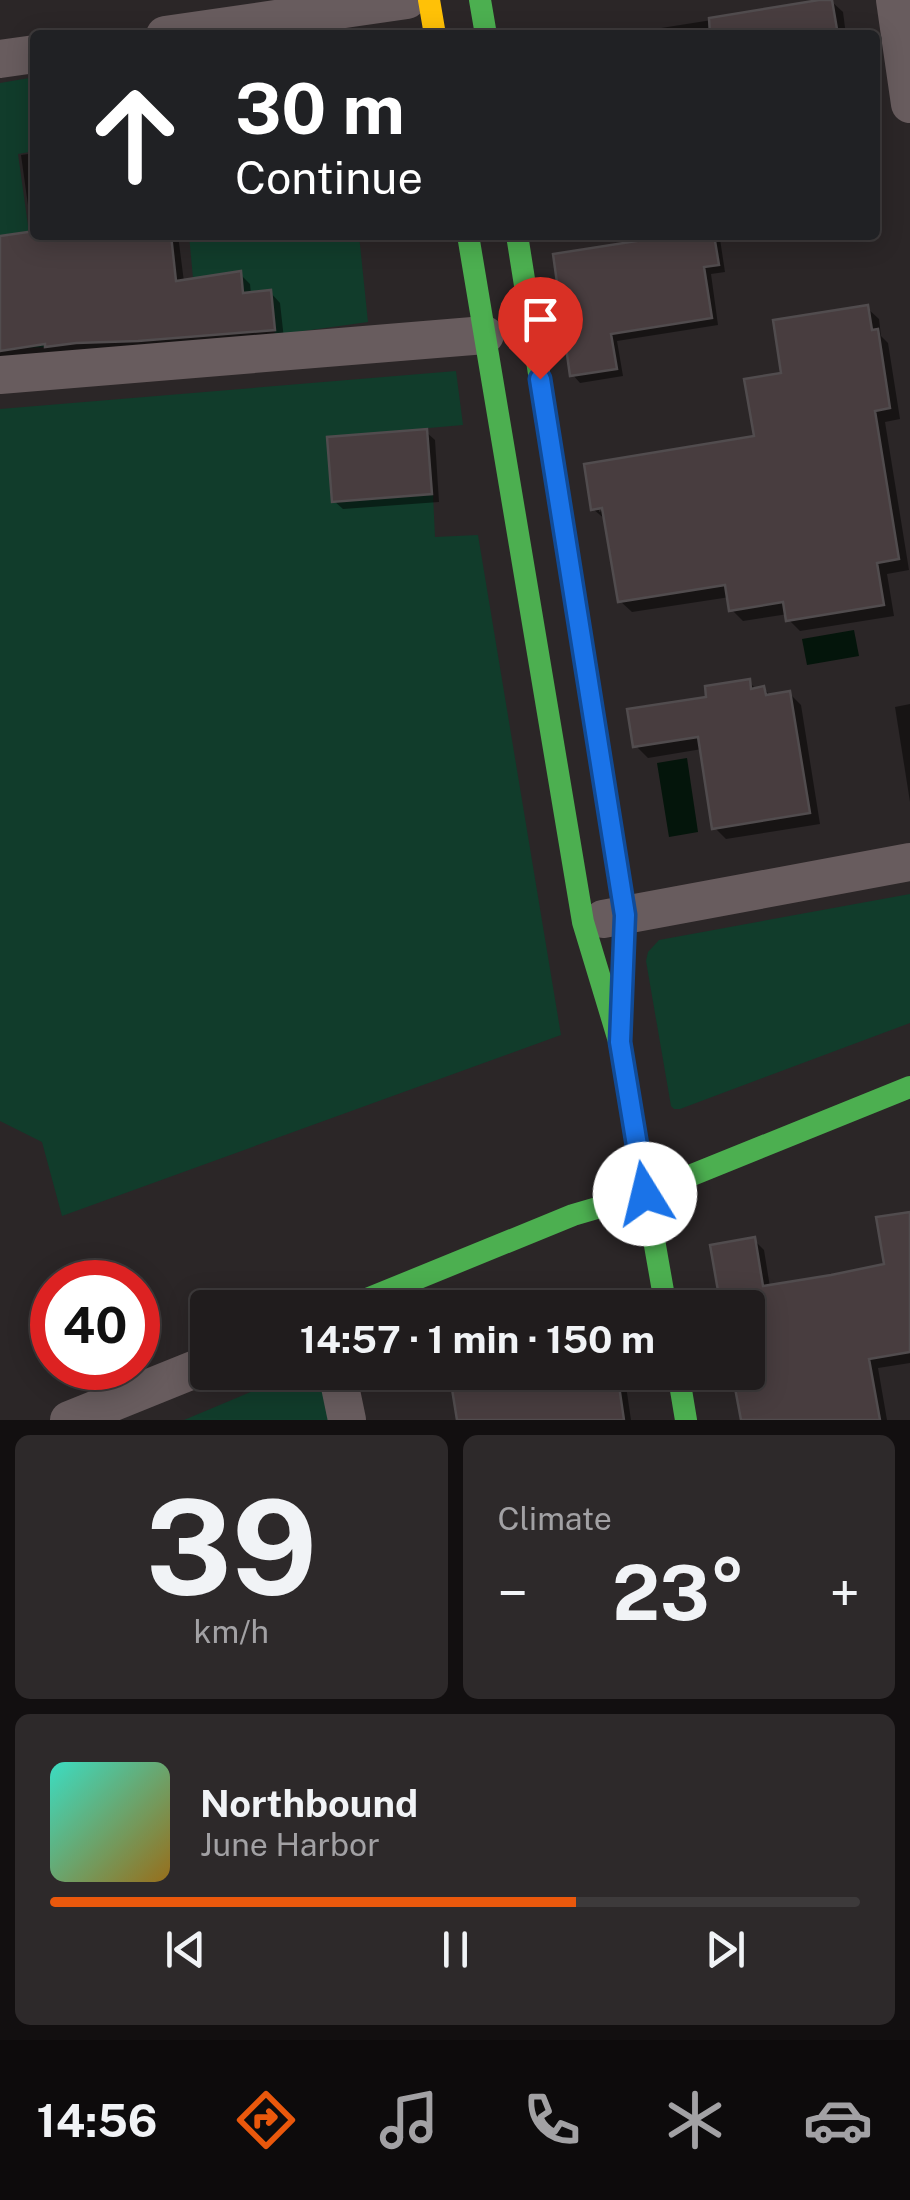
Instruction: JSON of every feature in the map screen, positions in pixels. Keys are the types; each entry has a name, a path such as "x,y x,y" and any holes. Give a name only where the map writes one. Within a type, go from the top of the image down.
{"street":[{"path":"200,30 407,0"},
{"path":"429,0 434,30"},
{"path":"480,0 485,30"},
{"path":"895,0 910,104"},
{"path":"0,59 30,55"},
{"path":"469,240 484,335 522,418 625,915 620,1042"},
{"path":"518,240 522,418 583,922 620,1042 663,1290"},
{"path":"0,375 484,335"},
{"path":"583,922 910,862"},
{"path":"389,1290 572,1215 645,1194 910,1087"},
{"path":"69,1420 190,1371"},
{"path":"341,1390 347,1420"},
{"path":"681,1390 686,1420"}],"green space":[{"path":"30,78 30,152 18,154 45,347 19,348 4,236 0,236 0,83"},
{"path":"189,240 360,240 368,322 275,335 271,290 243,293 240,271 193,278"},
{"path":"456,371 463,425 327,437 332,501 433,494 435,537 478,535 561,1035 62,1216 42,1142 0,1121 0,409"},
{"path":"910,894 910,1023 680,1109 671,1106 646,961 648,952 659,940"},
{"path":"255,1390 339,1390 343,1420 184,1420"}],"shaded area":[{"path":"854,630 859,656 807,665 802,639"},
{"path":"687,758 698,832 669,837 657,763"}],"building":[{"path":"832,0 837,30 710,30 709,18"},
{"path":"30,232 30,240 172,240 176,281 241,271 243,293 271,290 275,330 45,344 0,351 0,236"},
{"path":"643,240 715,240 719,265 704,267 712,318 611,334 617,369 570,376 553,254"},
{"path":"868,305 872,330 878,329 890,408 875,411 899,559 877,563 884,605 786,621 783,602 729,611 725,585 618,602 602,508 591,510 584,464 754,436 744,379 781,373 773,320"},
{"path":"427,429 432,494 332,502 327,437"},
{"path":"750,679 751,689 764,686 766,695 790,691 810,813 712,829 698,737 633,747 627,709 706,697 705,686"},
{"path":"910,1212 910,1352 869,1359 880,1420 741,1420 735,1390 765,1390 765,1290 718,1290 710,1245 755,1237 763,1286 831,1275 884,1264 876,1217"},
{"path":"452,1390 620,1390 624,1420 457,1420"}],"traffic: fast":[{"path":"480,0 485,30"},
{"path":"469,240 583,922 619,1041 663,1290"},
{"path":"518,240 625,915 621,1005"},
{"path":"389,1290 573,1215 645,1194 910,1087"},
{"path":"681,1390 686,1420"}],"traffic: slow":[{"path":"429,0 434,30"}],"route":[{"path":"540,379 625,915 620,1042 645,1194"}]}
